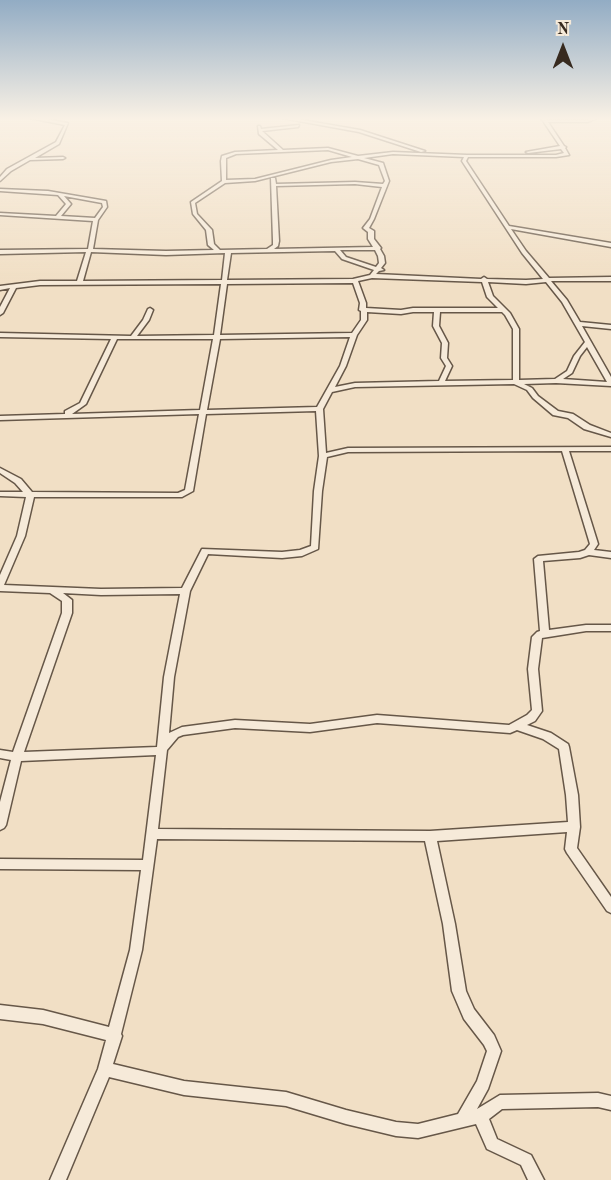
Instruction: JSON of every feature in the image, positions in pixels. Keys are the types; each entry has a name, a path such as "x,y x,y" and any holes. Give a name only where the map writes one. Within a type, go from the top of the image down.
{"street":[{"path":"224,173 224,183"},
{"path":"219,252 211,245 209,230 195,214 193,202 224,183 278,173"},
{"path":"0,288 80,282 354,281 375,272 382,263 378,248 371,239 371,231 366,227 372,219 386,186 386,173"},
{"path":"475,173 524,252 565,300 611,383"},
{"path":"268,251 276,241 273,174"},
{"path":"2,178 2,185 13,191"},
{"path":"237,181 273,185 355,183 386,186"},
{"path":"0,190 100,200 105,207 96,220 80,282"},
{"path":"58,194 69,204 58,215 58,218"},
{"path":"0,214 96,220"},
{"path":"508,227 611,245"},
{"path":"0,252 228,252 378,248"},
{"path":"336,249 344,258 375,272 413,278 526,282 611,279"},
{"path":"0,494 186,493 190,488 217,336 228,252"},
{"path":"484,279 487,293 501,310 508,314 518,335 516,382"},
{"path":"58,1180 105,1070 136,950 152,834 169,677 185,591 205,551 282,555 302,553 315,547 318,491 324,456 320,409 323,399 331,390 354,335 364,320 363,303 354,281"},
{"path":"0,313 14,286"},
{"path":"133,337 146,320 150,310"},
{"path":"362,310 401,312 501,310"},
{"path":"437,310 436,326 445,344 444,358 449,366 441,383"},
{"path":"580,324 611,327"},
{"path":"0,335 133,337 354,335"},
{"path":"63,414 84,404 115,337"},
{"path":"556,381 570,372 577,356 587,343"},
{"path":"331,390 355,385 556,381 611,383"},
{"path":"516,382 530,389 556,413 570,416 593,430 611,435"},
{"path":"84,404 87,410 99,415"},
{"path":"0,417 320,409"},
{"path":"566,449 575,487 594,539 588,552"},
{"path":"324,456 348,450 611,449"},
{"path":"0,470 18,481 30,495"},
{"path":"30,495 21,536 0,586 53,591 185,591"},
{"path":"545,632 537,561 540,558 571,557 588,552 611,555"},
{"path":"0,825 17,758 67,614 67,600 53,591"},
{"path":"0,754 17,758 141,753 162,749 174,734 182,731 235,724 310,728 377,719 428,721 501,730 519,726 537,711 533,669 537,637 545,632 611,628"},
{"path":"519,726 547,736 564,747 570,774 574,827 571,849 611,907"},
{"path":"152,834 430,836 574,827"},
{"path":"430,836 449,924 459,991 469,1014 489,1040 494,1051 483,1084 463,1119"},
{"path":"0,864 148,866"},
{"path":"0,1012 43,1017 115,1036"},
{"path":"105,1070 184,1088 286,1099 396,1129 430,1130 480,1116 500,1102 607,1100"},
{"path":"480,1116 492,1144 526,1160 536,1180"}]}
